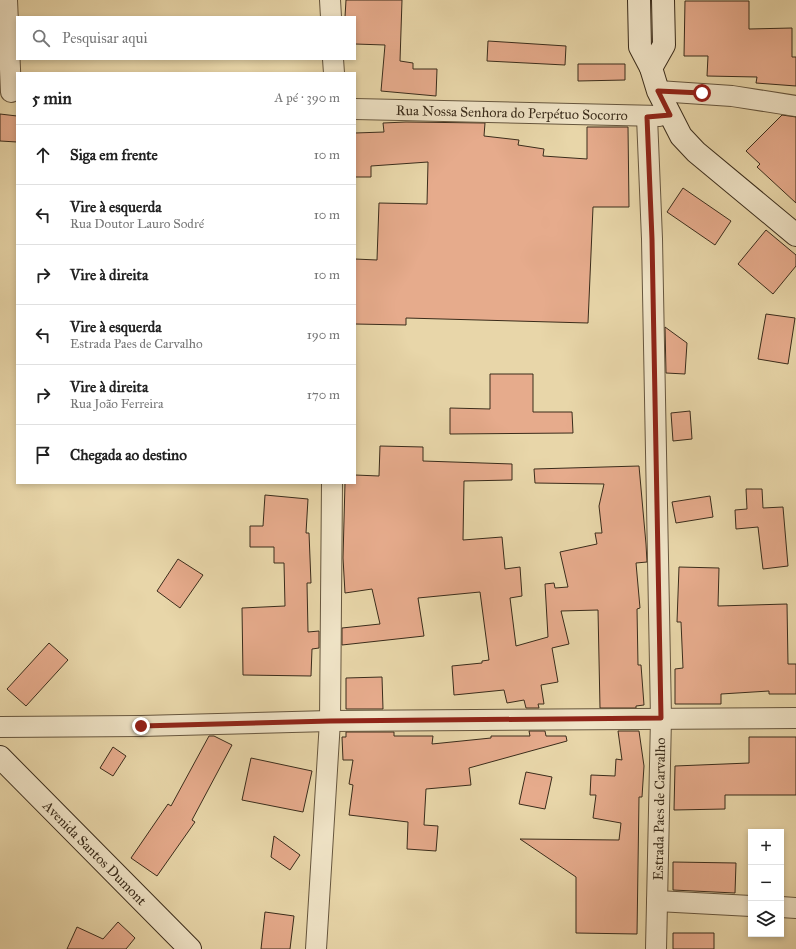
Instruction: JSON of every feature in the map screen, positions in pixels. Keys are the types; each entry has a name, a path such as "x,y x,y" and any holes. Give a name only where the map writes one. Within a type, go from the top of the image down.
{"main road":[{"path":"640,0 640,48 651,68 658,91 681,136 696,152 796,234"},
{"path":"651,68 664,45 663,0"},
{"name":"Avenida Santos Dumont","path":"0,758 190,949"}],"street":[{"path":"7,0 10,92"},
{"path":"330,0 331,16"},
{"path":"333,60 334,72"},
{"path":"658,91 732,96 796,106"},
{"name":"Rua Nossa Senhora do Perpétuo Socorro","path":"356,109 647,117 670,115"},
{"name":"Estrada Paes de Carvalho","path":"647,117 652,239 661,718 656,949"},
{"path":"316,949 330,721 332,484"},
{"path":"0,727 141,726 330,721 796,718"},
{"path":"657,902 748,906"},
{"path":"784,907 796,908"}],"building":[{"path":"346,0 402,0 400,61 413,63 413,69 437,69 436,96 381,91 385,45 356,44 356,16 345,16"},
{"path":"685,1 749,1 749,29 792,28 792,57 796,57 796,86 756,83 757,77 707,76 708,56 684,56"},
{"path":"488,41 566,46 565,65 487,61"},
{"path":"578,64 625,64 625,80 578,81"},
{"path":"0,114 16,116 16,142 0,141"},
{"path":"782,115 796,117 796,203 757,167 760,164 746,151"},
{"path":"383,123 485,123 484,136 519,140 518,145 544,149 543,156 587,159 587,127 628,127 629,207 593,207 588,323 406,318 406,325 356,324 356,259 377,260 379,203 427,204 428,162 371,166 371,177 356,177 356,133 384,132"},
{"path":"683,188 731,221 715,245 667,212"},
{"path":"766,230 796,255 796,266 773,294 738,264"},
{"path":"766,314 795,318 788,364 758,359"},
{"path":"665,327 687,343 685,374 666,373"},
{"path":"490,374 533,374 533,412 572,412 573,433 450,434 450,408 490,409"},
{"path":"690,411 692,439 673,441 671,413"},
{"path":"380,446 423,447 423,461 512,464 512,480 464,481 463,540 502,537 505,569 520,567 522,596 510,598 516,646 548,637 545,584 554,583 555,588 568,587 560,552 597,544 595,533 602,533 599,506 604,484 535,483 534,469 639,466 647,562 636,563 640,608 637,609 638,665 641,665 644,705 636,706 636,708 600,708 598,610 561,611 569,644 552,648 558,682 541,685 544,704 538,704 539,708 526,708 524,700 507,703 504,690 454,695 452,666 482,663 482,661 489,660 480,592 418,598 424,636 342,645 342,628 380,624 372,589 345,593 343,558 345,484 356,484 356,475 379,476"},
{"path":"746,489 762,489 763,508 783,507 788,566 763,569 758,527 736,529 735,510 747,509"},
{"path":"265,495 308,499 306,533 309,533 311,583 307,583 308,632 319,631 319,648 312,649 311,676 243,675 242,608 285,606 284,563 274,563 274,547 250,547 250,526 263,526"},
{"path":"710,496 713,517 676,523 672,502"},
{"path":"178,559 203,575 180,608 157,591"},
{"path":"679,567 719,568 718,606 787,604 788,664 796,664 796,694 769,694 769,691 721,694 721,704 675,704 675,669 683,668 681,622 677,622"},
{"path":"49,643 68,660 26,706 7,689"},
{"path":"382,677 383,709 346,709 346,678"},
{"path":"529,731 545,731 546,736 566,736 567,741 469,768 471,785 426,789 424,825 438,826 436,851 407,849 408,822 349,815 353,785 349,784 353,760 343,760 342,737 346,737 346,732 394,732 394,736 433,736 432,744 491,738 491,736 530,736"},
{"path":"618,731 639,731 644,766 642,797 639,797 637,934 576,933 576,877 520,839 619,840 621,823 593,818 596,795 590,795 591,775 615,776 616,759 622,760"},
{"path":"209,736 214,736 232,745 192,820 195,822 157,876 131,858 168,804 171,806"},
{"path":"749,737 796,737 796,795 725,795 725,809 674,810 675,766 749,763"},
{"path":"113,747 126,756 113,776 100,768"},
{"path":"251,758 312,771 303,812 242,800"},
{"path":"526,772 552,777 545,809 519,804"},
{"path":"274,836 300,855 290,870 271,857"},
{"path":"673,862 736,863 735,893 673,890"},
{"path":"265,912 294,916 290,949 261,949"},
{"path":"118,922 135,938 126,949 67,949 77,927 103,939"},
{"path":"673,933 714,933 714,949 673,949"}],"route":[{"path":"141,726 330,721 661,718 652,239 647,117 670,115 658,91 702,93"}]}
